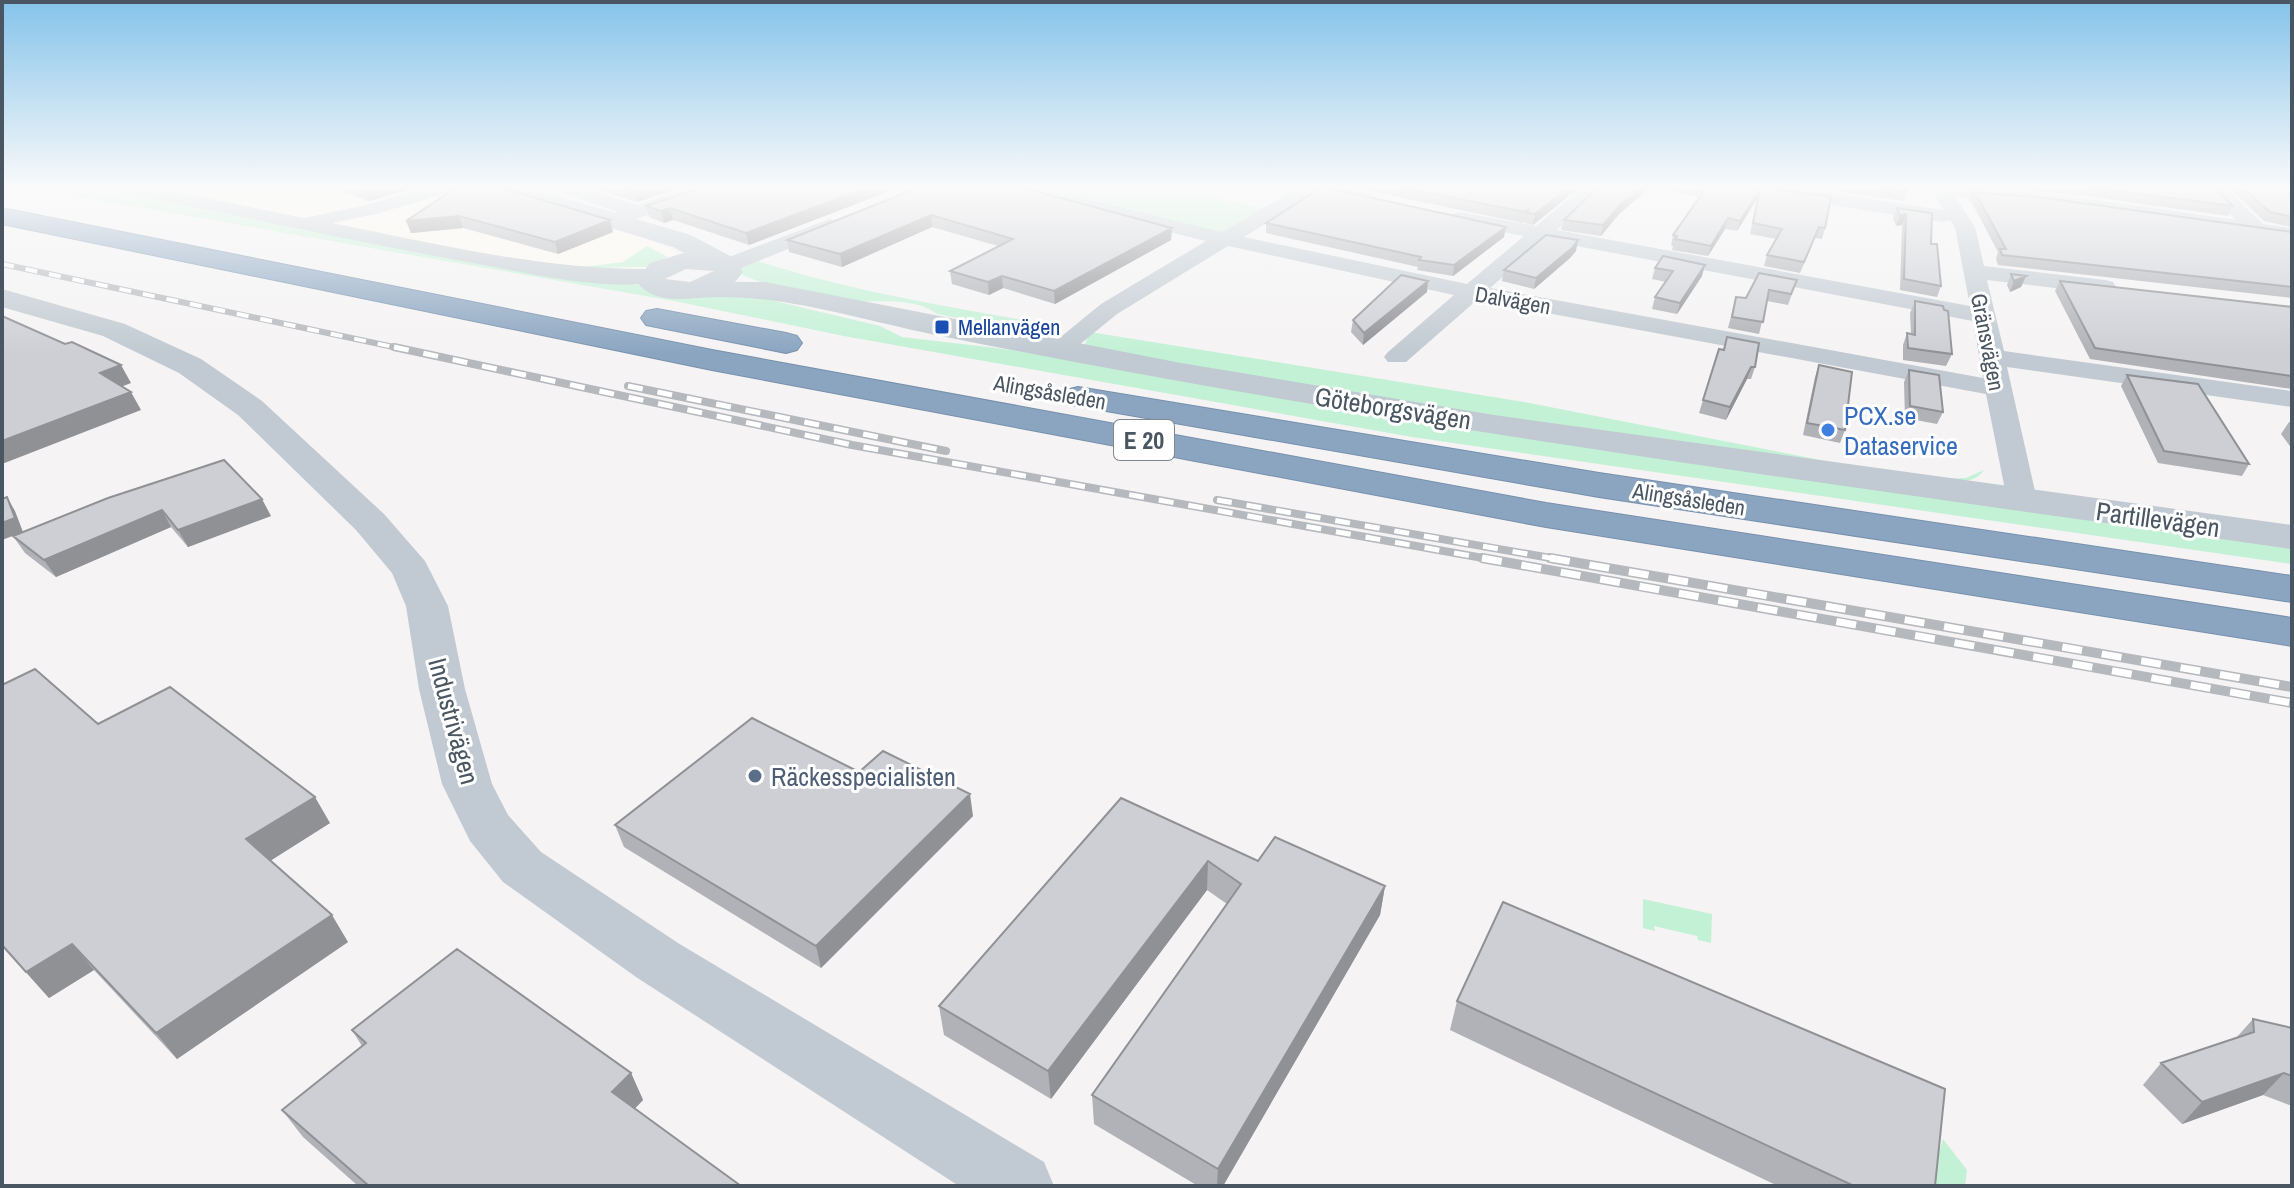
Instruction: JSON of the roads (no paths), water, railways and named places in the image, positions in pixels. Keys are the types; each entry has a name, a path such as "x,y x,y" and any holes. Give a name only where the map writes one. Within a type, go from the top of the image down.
{"highway":[{"name":"E 20","path":"132,242 727,363 1515,510 2292,632"},
{"name":"Alingsåsleden","path":"260,242 1256,429 1599,485 2292,589"}],"street":[{"path":"403,242 565,273 663,260 698,260 724,267 786,242"},
{"path":"648,242 663,260"},
{"path":"1059,349 1098,316 1217,242"},
{"name":"Dalvägen","path":"1239,242 1471,292 1997,388"},
{"path":"1397,357 1528,242"},
{"path":"1578,242 1983,316"},
{"name":"Gränsvägen","path":"1968,242 2024,501"},
{"name":"Göteborgsvägen","path":"663,260 651,283 660,288 765,291 1267,387 1596,441 2024,501"},
{"path":"697,289 719,282 724,267"},
{"name":"Göteborgsvägen","path":"724,267 765,291"},
{"path":"1975,272 2133,290"},
{"name":"Industrivägen","path":"2,298 114,330 190,366 250,408 370,522 411,570 427,606 442,689 467,784 488,827 522,867 657,960 1020,1186"},
{"path":"1992,357 2292,399"},
{"name":"Partillevägen","path":"2024,501 2292,537"}],"railway":[{"path":"2,264 403,349"},
{"path":"394,347 852,445 1494,560"},
{"path":"628,386 946,451"},
{"path":"1217,500 1562,560"},
{"path":"1482,558 2292,703"},
{"path":"1550,558 2292,687"}],"place":[{"name":"Mellanvägen","path":"942,327"},
{"name":"PCX.se Dataservice","path":"1828,430"},
{"name":"Räckesspecialisten","path":"755,776"}]}
